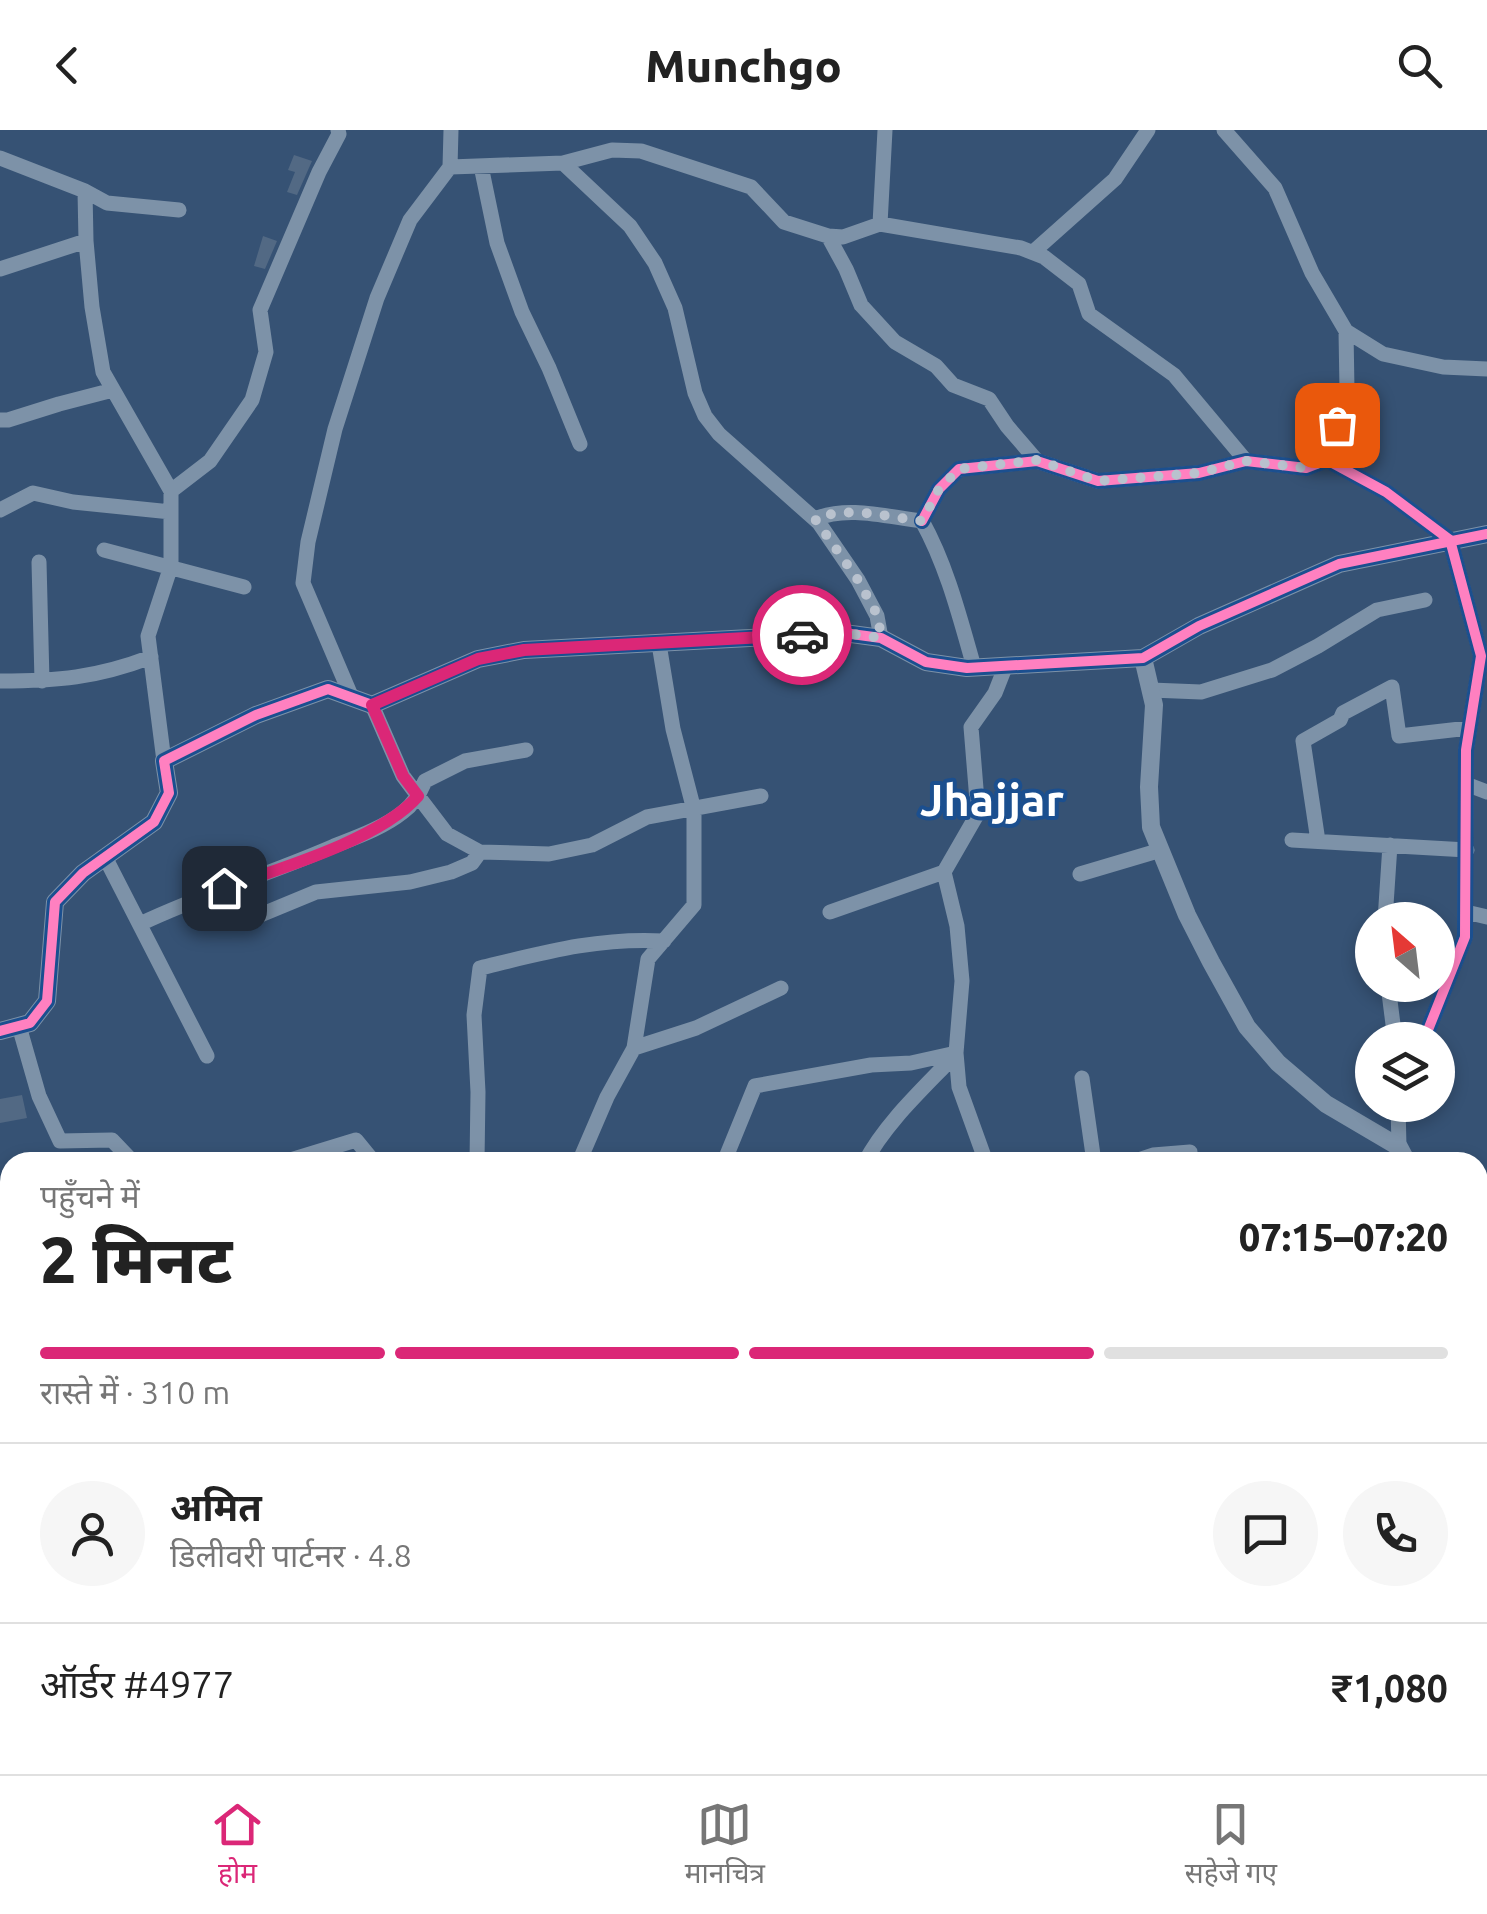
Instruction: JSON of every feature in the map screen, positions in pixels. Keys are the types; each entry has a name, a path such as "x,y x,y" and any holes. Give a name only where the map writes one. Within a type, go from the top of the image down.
{"street":[{"path":"171,490 210,461 252,400 266,352 260,310 338,130"},
{"path":"352,698 303,583 308,542 335,429 377,298 410,220 450,167 451,130"},
{"path":"880,224 884,130"},
{"path":"1033,252 1115,180 1148,130"},
{"path":"1224,130 1274,188 1312,273 1346,332 1382,354 1443,367 1487,369"},
{"path":"450,167 563,162 612,150 642,151 751,188 784,222 828,236 843,237 880,224 1033,252 1079,284 1088,314 1174,375 1246,461"},
{"path":"0,158 107,203 178,210"},
{"path":"563,162 630,226 655,263 675,308 694,392 705,416 719,434 815,519 878,616 881,638"},
{"path":"481,166 497,242 522,312 580,444"},
{"path":"0,1031 30,1023 47,1001 56,902 83,873 154,822 170,793 148,636 171,566 171,490 102,372 92,307 85,191"},
{"path":"828,236 861,305 895,342 936,366 953,385 989,400 1037,460"},
{"path":"0,269 86,241"},
{"path":"1327,460 1347,390 1346,332"},
{"path":"0,420 113,390"},
{"path":"922,521 939,489 959,469 1037,460 1098,481 1199,473 1246,461 1306,468 1327,460 1386,492 1450,540 1479,614 1482,656 1466,750 1465,937 1431,1022"},
{"path":"0,510 33,492 74,502 171,512"},
{"path":"815,519 853,512 922,521"},
{"path":"922,521 958,610 974,668"},
{"path":"164,761 256,715 328,690 372,705 478,659 524,650 844,633 881,638 926,662 974,668 1143,658 1198,626 1339,564 1487,534"},
{"path":"104,550 244,587"},
{"path":"39,562 42,681"},
{"path":"1151,690 1201,692 1272,670 1377,610 1425,600"},
{"path":"583,1152 634,1048 648,959 694,904 694,810 673,729 659,644"},
{"path":"0,681 57,680 116,670 151,657"},
{"path":"1143,658 1154,705 1149,787 1152,827 1187,915 1247,1027 1278,1063 1326,1104 1398,1152"},
{"path":"830,912 944,872 978,813 971,727 995,693 1006,666"},
{"path":"1318,841 1302,740 1340,720 1343,712 1392,687 1398,736 1469,728"},
{"path":"372,705 403,776 447,834 480,852 549,854 592,845 648,817 760,796"},
{"path":"140,924 186,902 373,830 405,811 425,780 465,761 526,750"},
{"path":"1466,784 1487,792"},
{"path":"1292,840 1466,850"},
{"path":"1386,902 1390,845"},
{"path":"1080,874 1161,850"},
{"path":"252,918 316,892 397,884 451,872 472,864 480,852"},
{"path":"105,857 206,1056"},
{"path":"944,872 957,926 962,981 956,1053 959,1088 982,1152"},
{"path":"1466,912 1487,917"},
{"path":"476,1152 474,1015 480,968 566,948 631,939 664,941"},
{"path":"634,1048 696,1028 781,988"},
{"path":"19,1026 39,1096 60,1141 112,1140 123,1152"},
{"path":"728,1152 756,1086 956,1053"},
{"path":"871,1152 956,1053"},
{"path":"1082,1078 1093,1152"},
{"path":"1400,1122 1403,1152"},
{"path":"317,1152 356,1140 366,1152"}],"building":[{"path":"294,155 312,161 297,195 287,192 295,172 288,170"},
{"path":"263,236 277,241 265,269 254,266"},
{"path":"22,1095 27,1118 0,1123 0,1099"}],"cycle path":[{"path":"922,521 939,489 959,469 1037,461 1098,481 1199,473 1246,461 1306,468 1327,460 1386,492 1450,540 1481,656 1466,750 1465,937 1431,1022"},
{"path":"0,1031 30,1023 47,1001 55,902 83,873 154,822 169,793 164,761 256,715 328,689 372,705 478,659 524,650 844,633 881,638 926,662 967,668 1143,658 1199,626 1339,564 1487,534"}],"way so far":[{"path":"802,635 844,633 881,638 878,616 815,519 853,512 922,521 939,489 959,469 1037,460 1098,481 1199,473 1246,461 1306,468 1327,460 1337,425"}],"district":[{"name":"Jhajjar","path":"992,800"}],"route":[{"path":"224,888 373,830 405,811 418,796 403,776 372,705 478,659 524,650 802,635"}]}
